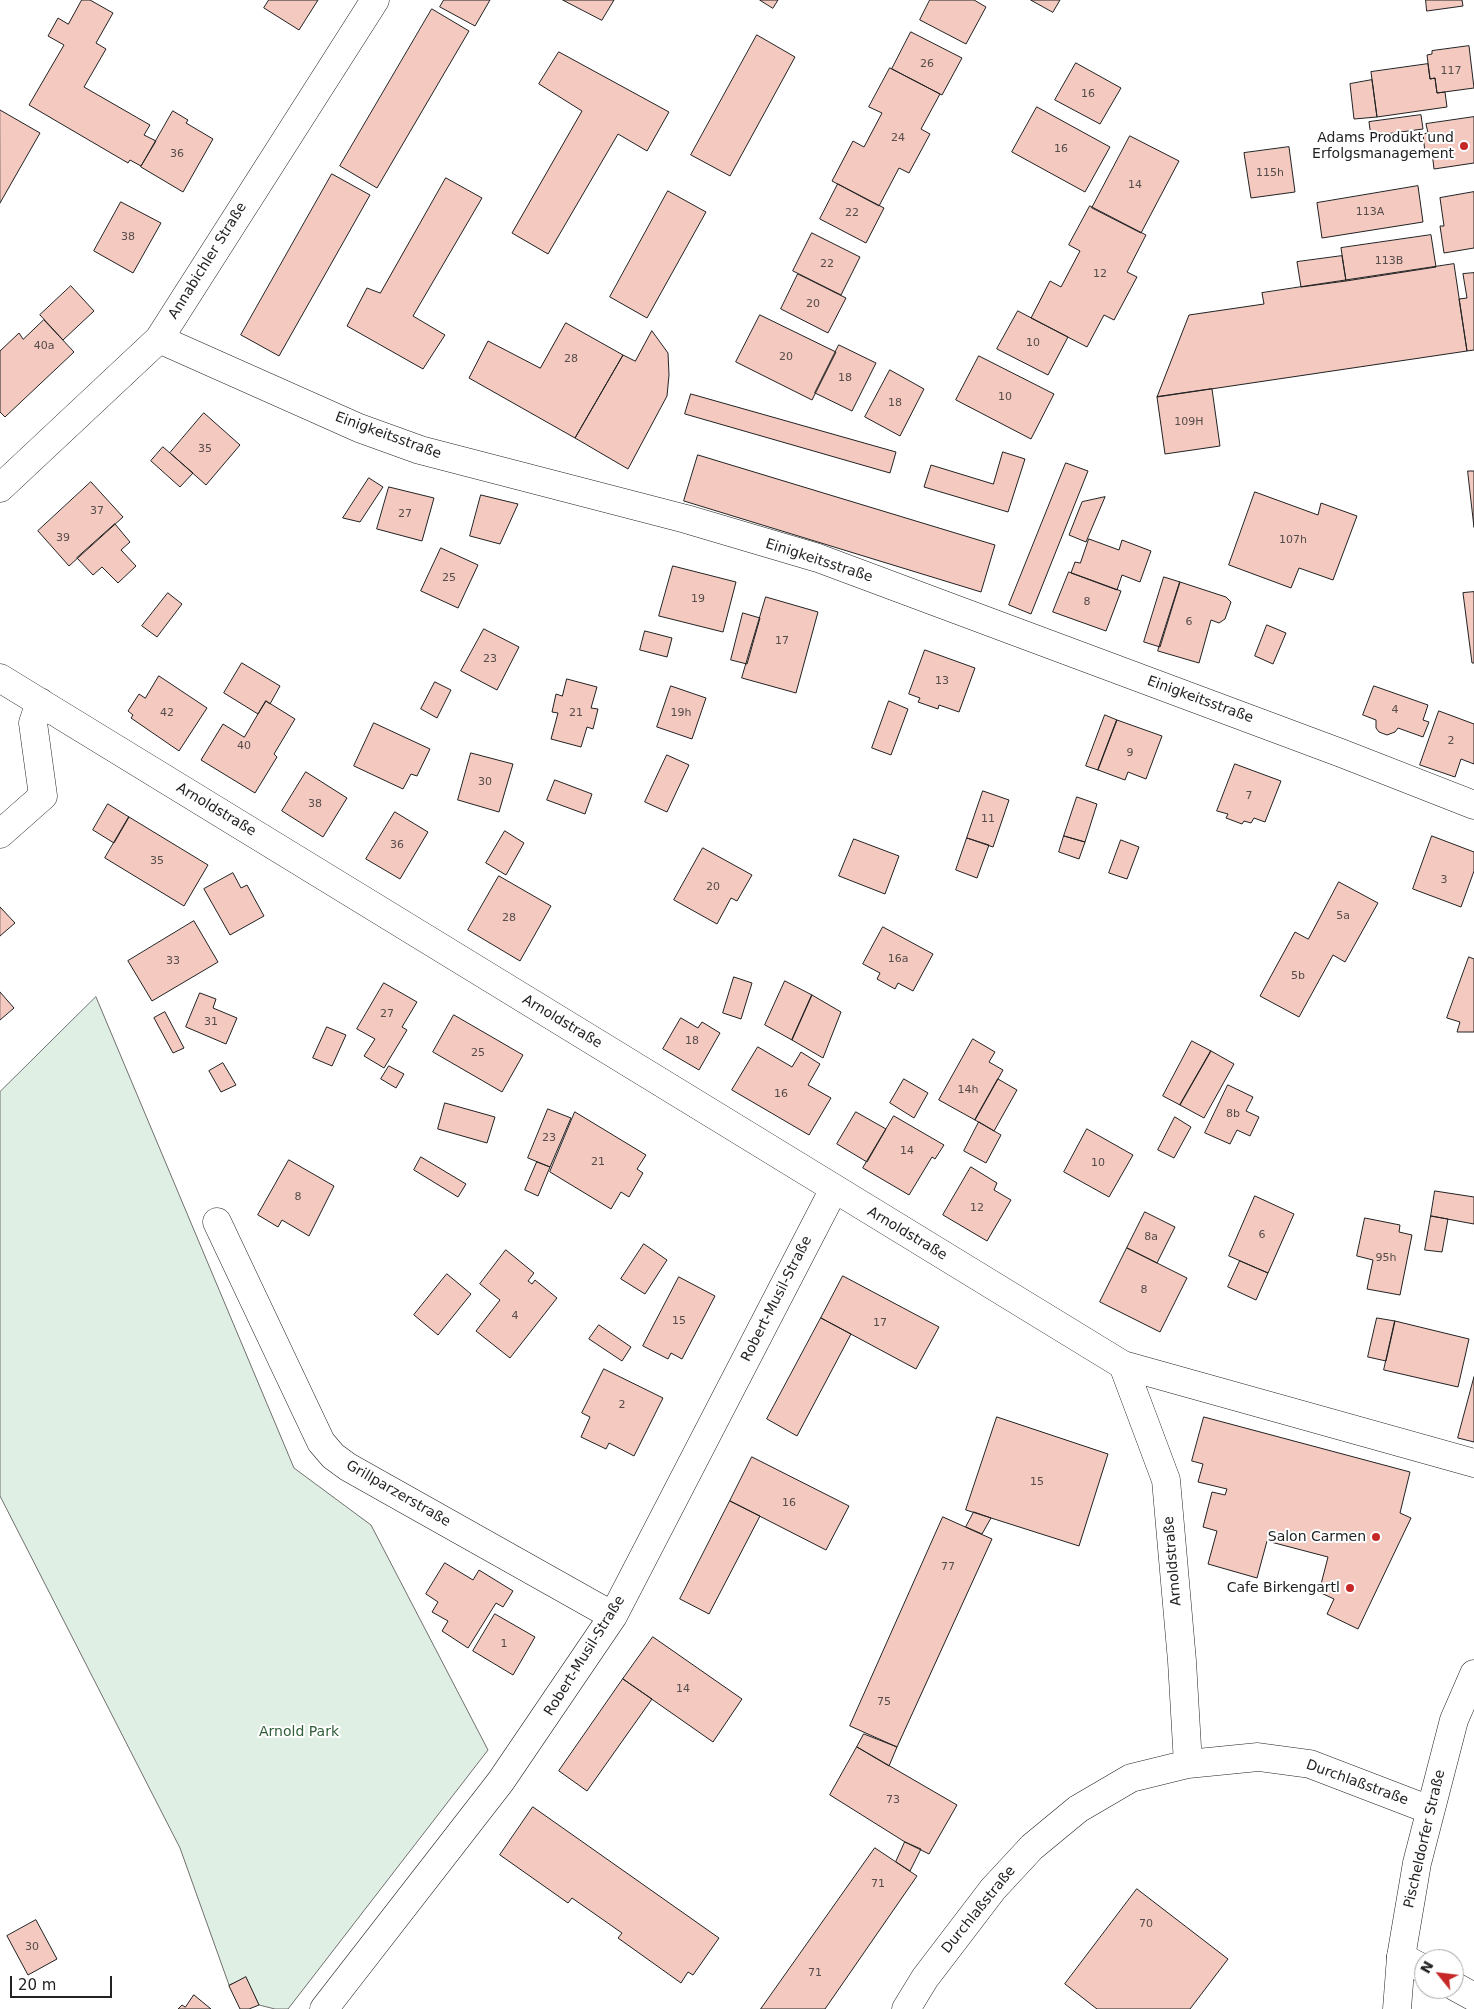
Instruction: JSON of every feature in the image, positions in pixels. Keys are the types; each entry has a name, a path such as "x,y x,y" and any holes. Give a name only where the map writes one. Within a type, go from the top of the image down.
{"street":[{"name":"Annabichler Straße","path":"0,488 158,339 375,0"},
{"name":"Einigkeitsstraße","path":"158,339 359,428 420,450 677,517 818,558 1341,753 1474,805"},
{"name":"Arnoldstraße","path":"0,678 1123,1366 1474,1463"},
{"path":"0,834 43,796 33,723 40,702"},
{"name":"Robert-Musil-Straße","path":"324,2009 501,1781 613,1616 834,1189"},
{"name":"Grillparzerstraße","path":"217,1222 322,1442 333,1456 348,1467 613,1616"},
{"name":"Arnoldstraße","path":"1123,1366 1166,1480 1182,1661 1188,1764"},
{"name":"Pischeldorfer Straße","path":"1397,2009 1412,1963 1417,1864 1454,1720 1474,1674"},
{"name":"Durchlaßstraße","path":"906,2009 925,1978 993,1889 1032,1847 1078,1809 1132,1778 1188,1764 1258,1757 1310,1764 1430,1810"}],"green space":[{"name":"Arnold Park","path":"96,997 294,1468 371,1525 488,1750 288,2009 275,2009 259,2005 246,1978 229,1985 180,1848 0,1496 0,1092"}],"building":[{"path":"82,0 90,0 113,13 96,43 106,49 84,87 150,125 144,135 156,141 141,166 130,160 128,163 29,105 64,45 48,36 58,18 68,24"},
{"path":"269,0 318,0 299,30 264,8"},
{"path":"444,0 490,0 475,26 440,7"},
{"path":"563,0 614,0 602,20"},
{"path":"760,0 778,0 773,8"},
{"path":"930,0 974,0 986,7 966,44 920,20"},
{"path":"1031,0 1060,0 1053,12"},
{"path":"1426,0 1462,0 1463,6 1427,11"},
{"path":"432,9 469,31 377,188 340,166"},
{"path":"911,32 962,58 942,95 892,69"},
{"path":"757,35 795,57 730,176 691,155"},
{"path":"1469,46 1474,88 1437,93 1435,78 1430,79 1427,55 1432,54 1432,51"},
{"path":"559,52 669,112 647,151 618,134 548,254 512,233 582,111 539,84"},
{"path":"1076,63 1121,88 1100,124 1055,100"},
{"path":"1428,64 1430,79 1435,78 1437,93 1445,92 1447,107 1377,117 1371,72"},
{"path":"890,68 940,94 921,129 930,134 909,173 899,168 879,206 832,181 853,141 864,147 882,113 869,107"},
{"path":"1372,80 1377,117 1354,119 1350,84"},
{"path":"1037,107 1110,147 1085,192 1012,152"},
{"path":"0,110 40,133 0,203"},
{"path":"173,111 188,120 186,123 213,139 183,192 141,167"},
{"path":"1421,115 1423,129 1371,136 1369,122"},
{"path":"1474,117 1474,163 1434,169 1432,152 1425,153 1423,134 1428,133 1426,124"},
{"path":"1130,136 1179,161 1141,233 1092,208"},
{"path":"1289,147 1295,192 1251,198 1244,153"},
{"path":"332,174 370,195 279,356 241,335"},
{"path":"446,178 482,198 413,316 445,335 423,369 347,326 367,288 380,293"},
{"path":"838,184 884,208 866,243 820,219"},
{"path":"1418,186 1423,222 1322,238 1317,203"},
{"path":"668,191 706,212 647,318 610,297"},
{"path":"1474,192 1474,248 1444,253 1440,226 1444,226 1440,198"},
{"path":"121,202 161,223 133,273 94,251"},
{"path":"1090,206 1146,235 1127,272 1137,277 1114,320 1104,315 1087,347 1031,318 1050,281 1061,287 1080,251 1069,245"},
{"path":"812,233 860,257 841,295 793,271"},
{"path":"1431,235 1436,267 1346,281 1341,248"},
{"path":"1342,256 1346,281 1301,287 1297,262"},
{"path":"1454,264 1467,351 1157,397 1189,315 1264,304 1262,293"},
{"path":"1474,273 1474,350 1467,351 1459,299 1467,298 1463,274"},
{"path":"798,274 846,298 828,333 781,309"},
{"path":"71,286 94,311 63,340 40,315"},
{"path":"1018,311 1068,337 1048,375 997,349"},
{"path":"760,315 836,352 812,400 736,362"},
{"path":"44,320 74,352 5,417 0,412 0,351 19,333 23,339"},
{"path":"566,323 623,355 575,438 469,378 488,341 540,368"},
{"path":"652,331 668,353 669,375 667,396 628,469 575,438 623,355 635,361"},
{"path":"839,345 876,363 852,411 815,393"},
{"path":"979,356 1054,394 1031,439 956,400"},
{"path":"890,370 924,389 900,436 865,417"},
{"path":"1212,389 1220,446 1165,454 1157,397"},
{"path":"691,394 896,452 890,473 685,414"},
{"path":"204,413 240,445 206,485 170,453"},
{"path":"163,447 193,473 180,487 151,461"},
{"path":"1003,452 1025,459 1008,512 924,487 931,465 993,484"},
{"path":"698,455 995,545 981,592 684,501"},
{"path":"1066,463 1088,471 1031,614 1009,605"},
{"path":"1468,471 1474,471 1474,527"},
{"path":"369,478 383,487 360,522 343,518"},
{"path":"91,482 123,517 69,566 38,531"},
{"path":"389,487 434,498 422,541 377,529"},
{"path":"1255,492 1318,515 1321,503 1357,516 1333,580 1299,568 1291,588 1229,565"},
{"path":"481,495 518,504 500,544 470,536"},
{"path":"1105,497 1086,542 1069,535 1082,502"},
{"path":"115,524 130,542 121,550 136,566 118,583 102,567 93,575 77,558"},
{"path":"1089,539 1119,550 1122,540 1151,551 1140,582 1122,575 1117,590 1071,573 1075,562 1080,563"},
{"path":"441,548 478,565 458,608 421,591"},
{"path":"673,566 736,582 723,632 659,616"},
{"path":"1069,572 1121,591 1106,631 1053,612"},
{"path":"1164,577 1180,582 1160,647 1144,642"},
{"path":"1180,582 1226,597 1231,602 1225,619 1219,623 1211,620 1199,663 1158,651"},
{"path":"1474,592 1474,663 1472,663 1463,593"},
{"path":"168,593 182,604 157,637 142,626"},
{"path":"766,597 818,612 796,693 742,678"},
{"path":"743,613 760,618 747,664 731,660"},
{"path":"1267,625 1286,633 1273,664 1255,656"},
{"path":"484,629 519,647 497,690 461,671"},
{"path":"645,631 672,638 667,657 640,650"},
{"path":"925,650 975,668 959,712 939,705 938,709 918,702 920,698 909,694"},
{"path":"242,663 280,686 270,704 266,701 258,714 224,693"},
{"path":"159,676 207,708 179,751 131,718 133,715 128,711 139,694 145,698"},
{"path":"567,679 597,687 591,708 598,709 593,729 587,727 581,747 551,739 558,713 552,712 556,694 562,696"},
{"path":"435,682 451,690 437,718 421,709"},
{"path":"671,686 706,698 692,739 657,727"},
{"path":"1374,686 1428,705 1423,720 1429,722 1423,737 1398,728 1395,732 1387,735 1379,732 1376,728 1376,720 1363,715"},
{"path":"266,701 295,719 274,754 277,757 255,793 201,760 223,724 244,737"},
{"path":"889,701 908,709 891,755 872,748"},
{"path":"1439,711 1474,724 1474,764 1461,759 1455,777 1420,765"},
{"path":"1105,715 1117,720 1098,770 1086,766"},
{"path":"1117,720 1162,736 1146,779 1128,772 1125,780 1098,770"},
{"path":"374,723 430,749 417,776 411,774 403,789 354,766"},
{"path":"471,753 513,764 499,812 458,800"},
{"path":"667,755 689,765 667,812 645,802"},
{"path":"1235,764 1281,781 1265,822 1254,818 1251,823 1244,821 1242,824 1226,818 1228,814 1217,811"},
{"path":"306,772 347,798 323,837 282,811"},
{"path":"555,780 592,794 585,814 547,800"},
{"path":"983,791 1009,800 993,847 967,838"},
{"path":"1077,797 1097,804 1085,842 1064,836"},
{"path":"108,804 129,817 114,843 93,830"},
{"path":"395,812 428,832 400,879 366,859"},
{"path":"129,817 208,865 184,906 105,858"},
{"path":"505,831 524,843 506,875 486,863"},
{"path":"1064,836 1085,842 1079,859 1059,852"},
{"path":"1432,836 1474,852 1474,871 1461,907 1413,889"},
{"path":"967,838 989,845 977,878 956,870"},
{"path":"854,839 899,856 885,894 839,876"},
{"path":"1121,840 1139,847 1127,879 1109,873"},
{"path":"703,848 752,875 737,901 731,898 717,924 674,900"},
{"path":"233,873 241,888 247,885 264,916 230,935 204,889"},
{"path":"499,876 551,906 520,961 468,930"},
{"path":"1339,882 1378,903 1345,962 1333,955 1299,1017 1260,996 1295,932 1308,939"},
{"path":"0,907 15,923 0,936"},
{"path":"194,921 218,962 152,1001 128,961"},
{"path":"883,927 933,954 913,991 898,983 895,989 877,979 880,973 863,964"},
{"path":"1469,957 1474,959 1474,1032 1457,1032 1460,1022 1447,1018"},
{"path":"734,977 752,983 741,1019 723,1013"},
{"path":"785,981 812,995 792,1040 765,1025"},
{"path":"384,983 417,1002 402,1027 407,1030 384,1068 364,1056 375,1039 357,1029"},
{"path":"0,992 14,1008 0,1020"},
{"path":"200,993 216,999 213,1008 237,1018 226,1044 186,1027"},
{"path":"812,995 841,1012 823,1058 792,1040"},
{"path":"165,1012 184,1048 173,1053 154,1018"},
{"path":"454,1015 523,1055 502,1092 433,1052"},
{"path":"681,1018 698,1028 702,1022 720,1033 699,1070 663,1049"},
{"path":"327,1027 346,1035 332,1066 313,1058"},
{"path":"973,1039 995,1052 989,1062 1003,1070 975,1120 939,1100"},
{"path":"1192,1041 1211,1051 1180,1105 1163,1096"},
{"path":"758,1047 792,1067 801,1052 820,1064 808,1085 831,1098 809,1135 732,1090"},
{"path":"1211,1051 1234,1064 1204,1118 1180,1105"},
{"path":"223,1063 236,1085 221,1092 209,1071"},
{"path":"389,1066 404,1074 396,1088 381,1079"},
{"path":"904,1079 928,1093 914,1118 890,1103"},
{"path":"998,1079 1017,1090 994,1131 975,1120"},
{"path":"1228,1085 1253,1097 1246,1111 1259,1117 1250,1136 1237,1130 1230,1144 1205,1133"},
{"path":"445,1103 495,1117 487,1143 438,1129"},
{"path":"548,1109 571,1118 550,1167 528,1158"},
{"path":"575,1112 646,1155 637,1169 643,1173 629,1197 621,1192 611,1209 550,1172"},
{"path":"856,1112 886,1129 867,1162 837,1144"},
{"path":"894,1116 944,1145 935,1159 932,1157 909,1195 863,1168"},
{"path":"1175,1117 1191,1127 1174,1158 1158,1150"},
{"path":"979,1122 1001,1135 986,1163 964,1151"},
{"path":"1087,1129 1133,1155 1109,1197 1064,1172"},
{"path":"421,1157 466,1184 458,1197 414,1170"},
{"path":"289,1160 334,1186 309,1236 282,1220 278,1227 258,1215"},
{"path":"537,1162 550,1167 538,1196 525,1190"},
{"path":"971,1167 997,1183 994,1190 1011,1200 987,1241 943,1215"},
{"path":"1435,1191 1474,1197 1474,1224 1431,1216"},
{"path":"1255,1196 1294,1214 1268,1273 1229,1256"},
{"path":"1145,1212 1175,1227 1157,1263 1127,1248"},
{"path":"1431,1216 1448,1219 1442,1252 1425,1250"},
{"path":"1365,1218 1400,1225 1399,1232 1412,1235 1400,1295 1367,1289 1373,1260 1357,1256"},
{"path":"644,1244 667,1260 645,1294 621,1279"},
{"path":"1127,1248 1187,1278 1160,1332 1100,1302"},
{"path":"506,1250 534,1273 528,1281 532,1284 535,1280 557,1298 510,1358 476,1331 500,1300 480,1284"},
{"path":"1240,1261 1268,1273 1256,1300 1228,1287"},
{"path":"447,1274 471,1294 438,1335 414,1315"},
{"path":"843,1276 939,1327 916,1369 821,1318"},
{"path":"679,1277 715,1296 682,1359 671,1353 668,1359 643,1346"},
{"path":"821,1318 851,1334 797,1436 767,1419"},
{"path":"1377,1318 1395,1321 1386,1361 1368,1357"},
{"path":"1395,1321 1469,1339 1458,1387 1384,1370"},
{"path":"599,1325 631,1347 622,1361 589,1339"},
{"path":"604,1369 663,1398 634,1456 609,1443 606,1449 581,1437 590,1417 582,1413"},
{"path":"1474,1377 1474,1442 1458,1438"},
{"path":"997,1417 1108,1454 1079,1546 966,1510"},
{"path":"1204,1417 1410,1472 1400,1513 1411,1518 1358,1629 1327,1614 1334,1599 1319,1592 1328,1557 1267,1541 1257,1578 1208,1564 1217,1531 1203,1527 1212,1492 1225,1495 1227,1489 1198,1482 1203,1464 1192,1461"},
{"path":"752,1457 849,1506 826,1550 730,1501"},
{"path":"730,1501 760,1516 709,1614 680,1599"},
{"path":"974,1512 991,1518 982,1534 966,1527"},
{"path":"943,1517 992,1539 897,1747 850,1726"},
{"path":"445,1563 473,1580 479,1570 513,1591 503,1607 496,1603 468,1648 442,1631 448,1621 432,1612 438,1602 426,1594"},
{"path":"495,1614 535,1637 513,1675 473,1651"},
{"path":"653,1637 742,1699 713,1742 623,1679"},
{"path":"623,1679 652,1699 587,1791 559,1771"},
{"path":"864,1734 897,1747 889,1766 857,1747"},
{"path":"857,1747 957,1805 929,1854 905,1842 830,1795"},
{"path":"533,1807 719,1938 693,1975 688,1972 681,1983 618,1938 622,1933 572,1898 568,1903 500,1855"},
{"path":"905,1842 921,1849 910,1871 896,1862"},
{"path":"875,1848 917,1876 825,2009 761,2009"},
{"path":"1137,1889 1228,1959 1190,2009 1097,2009 1065,1984"},
{"path":"36,1920 57,1959 28,1975 7,1936"},
{"path":"246,1977 259,2005 249,2009 240,2009 229,1986"},
{"path":"194,1995 211,2009 178,2009 182,2005 185,2007"}],"place":[{"name":"Adams Produkt und Erfolgsmanagement","path":"1464,146"},
{"name":"Salon Carmen","path":"1376,1537"},
{"name":"Cafe Birkengartl","path":"1350,1588"}]}
